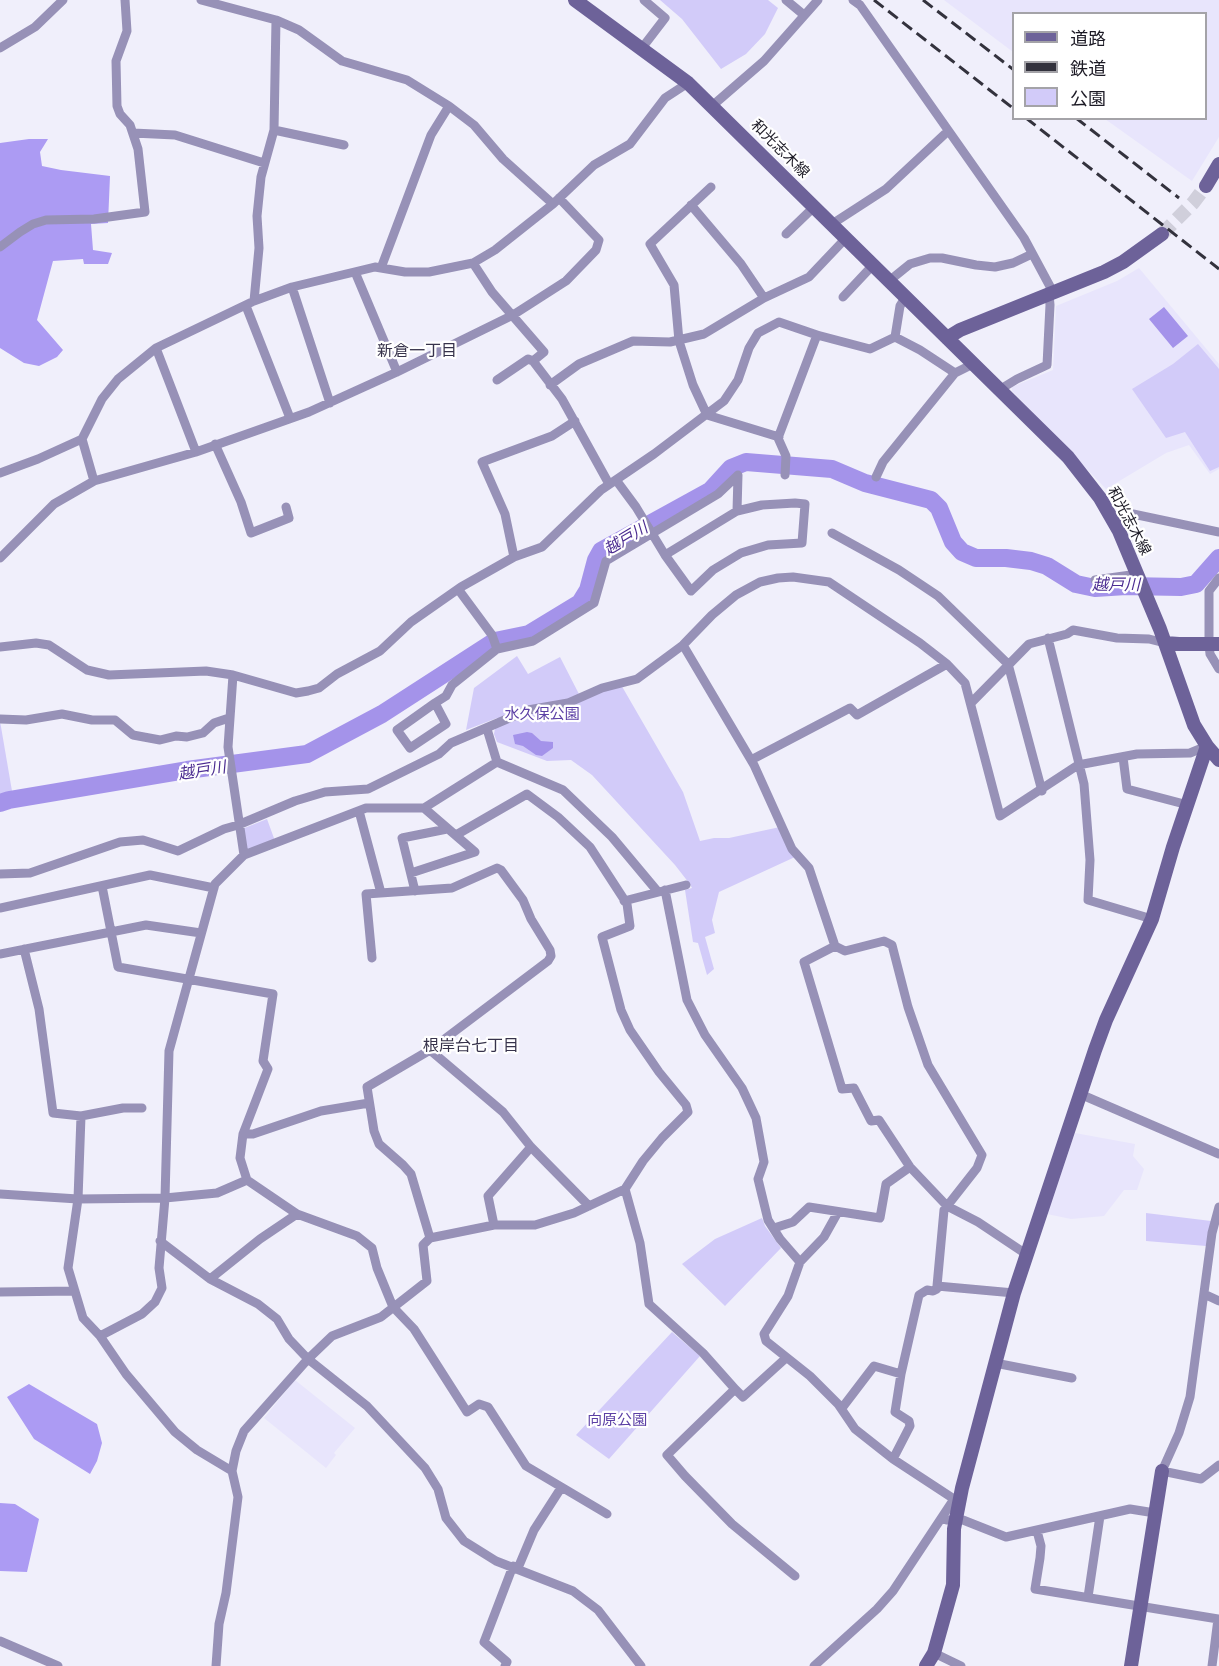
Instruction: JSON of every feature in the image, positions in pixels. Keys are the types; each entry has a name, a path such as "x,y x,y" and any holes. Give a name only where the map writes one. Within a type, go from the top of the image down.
{"main road":[{"name":"和光志木線","path":"574,0 688,83 1068,457 1111,516 1142,583 1194,725 1219,760"},
{"path":"1206,186 1219,164"},
{"path":"947,339 960,330 1123,262 1162,234"},
{"path":"1165,643 1214,644"},
{"path":"926,1666 934,1653 953,1585 949,1519 957,1499 1014,1293 1106,1020 1152,919 1172,850 1207,746"},
{"path":"1131,1666 1162,1471"}],"street":[{"path":"0,48 35,27 63,0"},
{"path":"0,247 33,224 46,220 93,219 145,212 138,149 130,125 120,114 117,106 116,61 128,31 125,0"},
{"path":"0,558 54,504 94,481 196,452 330,403 513,315 566,281 596,250 599,240 556,201 503,159 474,125 449,106 407,80 342,62 299,30 276,20 201,0"},
{"path":"642,48 666,18 644,0"},
{"path":"786,0 804,15"},
{"path":"712,106 764,61 818,0"},
{"path":"853,0 860,5 1024,238 1051,293 1047,365 999,390"},
{"path":"276,20 274,130 261,177 257,216 259,248 250,304 290,418"},
{"path":"0,473 82,439 102,399 118,379 156,348 250,304 292,287 355,272 381,268 405,272 429,272 473,263 495,250 556,201 594,165 630,144 665,98 688,83"},
{"path":"381,268 431,135 449,106"},
{"path":"274,130 344,145"},
{"path":"832,224 886,189 948,132"},
{"path":"133,133 175,135 264,163"},
{"path":"711,187 650,244 674,285 679,340 693,385 706,415 779,437"},
{"path":"691,205 741,264 764,298"},
{"path":"786,234 814,207"},
{"path":"550,385 579,364 633,341 679,340 704,334 764,298 809,277 846,238"},
{"path":"889,281 910,264 930,258 995,267 1013,263 1032,254"},
{"path":"473,263 492,292 544,352 533,361"},
{"path":"843,297 873,265"},
{"path":"355,272 397,372"},
{"path":"292,287 330,403"},
{"path":"895,337 900,306 905,298"},
{"path":"0,647 36,643 49,645 87,670 109,675 206,670 233,675 296,693 319,688 337,674 380,651 411,622 458,589 514,557 542,547 586,503 612,482 654,454 724,401 738,380 748,348 758,333 779,322 870,349 895,337"},
{"path":"785,474 786,456 779,437 817,335"},
{"path":"895,337 955,373"},
{"path":"156,348 196,452"},
{"path":"497,380 528,359 533,361 562,399 612,482 646,521 665,555 691,591 713,570 741,553 768,545 802,543 805,504 762,505 737,511 665,555"},
{"path":"876,477 883,462 955,373 973,364"},
{"path":"514,557 505,514 482,462 552,436 575,421"},
{"path":"82,439 94,481"},
{"path":"215,444 241,502 251,534 290,518 286,507"},
{"path":"435,703 446,724 410,748 397,730 435,703 446,696 452,685 496,647 533,641 594,603 606,561 718,494 738,475 737,511"},
{"path":"1111,516 1133,514 1219,532"},
{"path":"832,533 899,570 938,596 1008,664 1041,791"},
{"path":"0,874 30,873 120,842 143,840 178,850 295,801 325,792 368,789 440,754 451,743 528,710 568,703 602,688 637,679 683,645 712,615 746,588 760,582 793,577 830,582 947,663 965,683 1000,816 1078,765 1137,754 1190,753 1207,746"},
{"path":"1219,578 1209,591 1214,644 1210,654 1219,669"},
{"path":"1095,580 1142,583"},
{"path":"458,589 492,635 496,647"},
{"path":"971,704 1029,644 1067,634 1073,630 1165,643"},
{"path":"1048,638 1084,784 1090,860 1088,900 1152,919"},
{"path":"683,645 751,760 792,849 809,868 835,946 844,951 884,941 892,945 908,1007 928,1065 982,1155 977,1168 944,1210 937,1289 927,1290 920,1295 895,1412 909,1421 910,1426 893,1458"},
{"path":"751,760 850,708 857,715 947,663"},
{"path":"233,675 229,718 230,757 244,855"},
{"path":"0,719 26,720 62,714 92,720 115,720 133,735 160,740 176,735 187,737 203,733 214,723 229,718"},
{"path":"487,729 497,762"},
{"path":"1123,757 1127,789 1188,805"},
{"path":"100,1336 142,1314 159,1297 162,1288 159,1268 165,1197 169,1051 214,884 244,855 366,808 424,808 497,762"},
{"path":"497,762 563,790 612,837 662,891 687,1000 700,1027 742,1089 756,1118 764,1162 758,1179 768,1220 780,1239 800,1262"},
{"path":"216,1666 219,1624 226,1593 238,1497 232,1471 236,1451 244,1431 308,1359 332,1336 381,1317 427,1281 423,1245 430,1238 494,1225 535,1225 574,1213 625,1189 643,1161 688,1112 686,1105 658,1071 630,1030 621,1010 602,937 630,926 624,901 590,847 558,817 527,794 456,835"},
{"path":"411,873 475,852 424,808"},
{"path":"359,811 381,893"},
{"path":"415,891 402,838 447,829"},
{"path":"372,958 366,894 452,888 497,868 501,870 523,900 551,956 430,1050 367,1087 374,1131 379,1143 411,1174 430,1238"},
{"path":"0,908 150,875 213,888"},
{"path":"624,901 686,885"},
{"path":"102,886 118,966 273,994 263,1061 268,1069 243,1134 240,1158 247,1180 297,1214 357,1236 372,1248 377,1268 393,1307 414,1329 467,1412 479,1404 488,1407 526,1466 606,1514"},
{"path":"0,954 146,925 201,933"},
{"path":"835,946 804,962 842,1089 855,1088 871,1121 879,1120 910,1167 947,1206 978,1222 1026,1254"},
{"path":"24,949 39,1009 53,1113 81,1116 123,1108 142,1108"},
{"path":"430,1050 503,1112 531,1147 590,1206"},
{"path":"1080,1094 1219,1154"},
{"path":"243,1134 253,1134 321,1111 369,1103"},
{"path":"81,1116 78,1199 68,1268 83,1318 100,1336 126,1374 176,1432 197,1450 232,1471"},
{"path":"494,1225 488,1196 531,1147"},
{"path":"774,1228 793,1222 810,1207 880,1218 886,1184 910,1167"},
{"path":"0,1194 78,1199 165,1197 217,1193 247,1180"},
{"path":"625,1189 640,1243 649,1304 703,1353 743,1397 786,1358"},
{"path":"1219,1207 1212,1233 1190,1397 1179,1433 1162,1471 1201,1479 1219,1465"},
{"path":"838,1212 824,1237 800,1262 788,1296 764,1334 765,1341 810,1376 842,1408 855,1429 893,1458 957,1499"},
{"path":"210,1279 260,1239 297,1214"},
{"path":"160,1241 210,1279 258,1304 277,1320 289,1339 308,1359 367,1406 425,1468 438,1489 446,1518 464,1541 496,1561 573,1591 598,1610 642,1666"},
{"path":"937,1286 1014,1293"},
{"path":"0,1292 75,1291"},
{"path":"1204,1294 1219,1301"},
{"path":"995,1363 1072,1378"},
{"path":"842,1408 874,1366 902,1374"},
{"path":"735,1389 667,1455 732,1524 795,1576"},
{"path":"506,1666 507,1662 484,1642 515,1567 534,1530 561,1488"},
{"path":"814,1666 877,1609 949,1519 963,1520 1006,1537 1130,1509 1155,1513"},
{"path":"1088,1597 1101,1516"},
{"path":"1036,1531 1041,1546 1041,1558 1035,1589 1218,1619 1216,1657 1212,1666"},
{"path":"0,1641 58,1666"},
{"path":"934,1653 961,1666"}],"shaded area":[{"path":"944,0 1219,0 1219,137 1192,181 1106,120 1207,120 1207,12 1012,12 1012,51"},
{"path":"48,139 40,152 42,166 110,176 108,223 91,224 93,250 112,253 108,264 84,264 83,259 53,261 37,320 63,350 57,357 39,366 24,363 0,348 0,143"},
{"path":"1139,268 1219,364 1219,469 1210,474 1189,445 1166,453 1106,489 1012,391 1012,387 1053,370 1056,306 1117,281"},
{"path":"1164,307 1188,336 1173,348 1149,319"},
{"path":"532,733 541,741 553,742 553,748 542,756 515,744 513,735"},
{"path":"1075,1133 1135,1144 1133,1156 1144,1169 1137,1190 1124,1190 1104,1216 1071,1219 1047,1214"},
{"path":"295,1380 355,1428 334,1453 336,1455 326,1468 264,1418"},
{"path":"29,1384 97,1424 102,1443 97,1461 90,1474 34,1439 7,1397"},
{"path":"0,1503 15,1504 39,1519 27,1572 0,1571"}],"green space":[{"path":"660,0 768,0 778,8 765,34 746,54 721,69 682,19"},
{"path":"1198,344 1219,369 1219,467 1210,471 1185,432 1166,438 1132,389 1173,364"},
{"name":"水久保公園","path":"517,656 528,674 560,657 581,698 620,683 683,792 700,841 729,838 780,827 795,857 719,892 712,920 715,933 705,937 714,969 707,975 698,943 693,942 685,890 692,888 675,865 592,775 571,760 547,761 497,742 494,734 497,718 466,730 474,688"},
{"path":"0,721 12,791 0,794"},
{"path":"267,819 275,841 246,851 242,829"},
{"path":"1146,1213 1211,1221 1206,1246 1146,1241"},
{"path":"762,1218 781,1248 725,1306 682,1264 715,1239"},
{"name":"向原公園","path":"672,1332 700,1356 609,1459 576,1435"}],"waterway":[{"name":"越戸川","path":"0,803 187,770 307,754 382,714 495,641 529,634 580,603 588,590 596,560 601,551 710,491 731,468 746,462 832,469 865,483 931,500 939,508 953,542 962,552 976,558 1031,561 1047,566 1076,584 1095,588 1181,587 1196,584 1219,558"}],"tunnel":[{"path":"1162,234 1193,203 1206,186"}],"railway":[{"path":"874,0 1012,107"},
{"path":"923,0 1012,68"},
{"path":"1029,120 1219,269"},
{"path":"1079,120 1179,198"}],"district":[{"name":"新倉一丁目","path":"417,351"},
{"name":"根岸台七丁目","path":"471,1046"}]}
